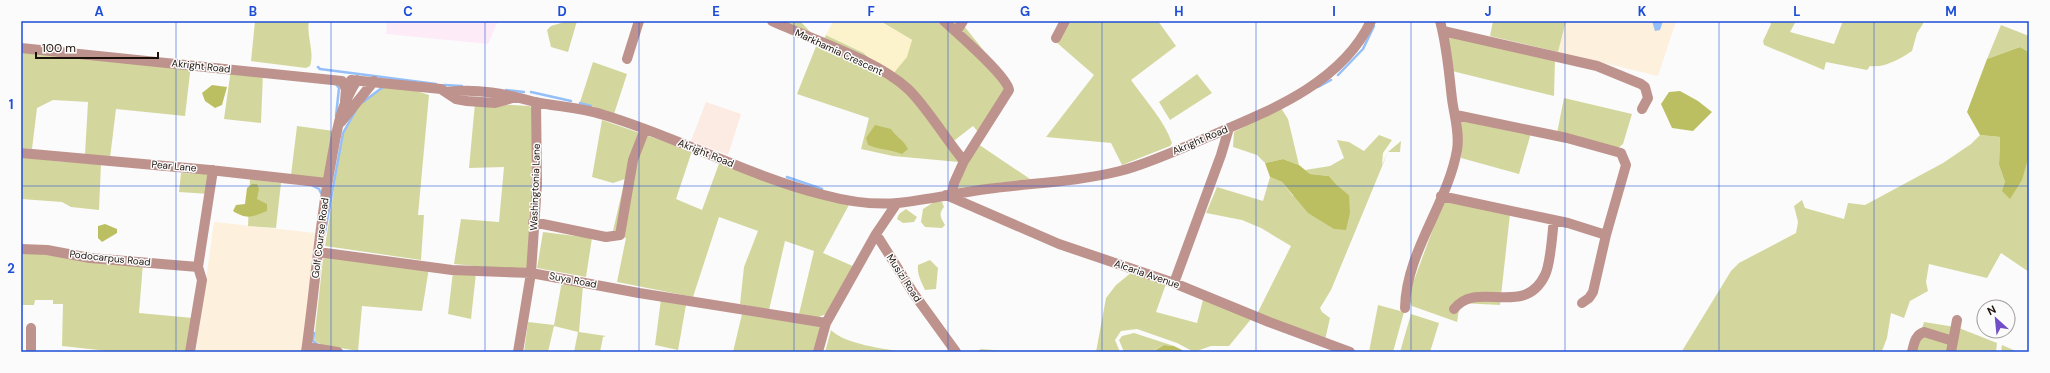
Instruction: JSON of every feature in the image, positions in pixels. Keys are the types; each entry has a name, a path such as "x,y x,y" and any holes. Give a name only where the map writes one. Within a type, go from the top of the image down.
{"street":[{"path":"627,59 639,21"},
{"name":"Markhamia Crescent","path":"772,21 858,59 883,72 907,89 964,161"},
{"path":"944,21 1008,87 1008,94 964,161 948,194"},
{"path":"956,32 963,21"},
{"path":"1056,38 1066,21"},
{"name":"Akright Road","path":"21,48 333,80 374,81 447,92 474,91 506,94 536,102 575,107 604,115 645,129 770,178 825,195 855,201 896,203 948,194 1089,177 1120,171 1178,150 1229,128 1288,99 1330,73 1346,58 1363,37 1371,21"},
{"path":"1405,308 1406,292 1411,271 1458,149 1456,115 1441,26 1597,66 1641,84 1645,88 1648,98 1642,109"},
{"path":"333,80 342,81 345,84 344,101"},
{"name":"Golf Course Road","path":"307,349 327,183 339,119 344,101 357,80"},
{"name":"Golf Course Road","path":"339,125 374,81"},
{"name":"Washingtonia Lane","path":"518,352 531,273 537,184 536,102"},
{"path":"1456,115 1567,138 1621,153 1626,165 1606,235 1593,292 1589,298 1582,303"},
{"path":"1174,283 1219,162 1229,128"},
{"path":"534,222 613,238 620,235 624,225 634,160 645,129"},
{"name":"Pear Lane","path":"21,153 214,170 327,183"},
{"path":"190,352 202,280 198,267 214,170"},
{"name":"Alcaria Avenue","path":"948,194 1059,244 1174,283 1269,322 1350,352"},
{"path":"1441,196 1554,220 1606,235"},
{"path":"818,352 826,323 876,234 896,203"},
{"path":"1454,309 1459,302 1470,297 1519,298 1532,292 1546,273 1554,220"},
{"name":"Musizi Road","path":"876,234 914,294 956,352"},
{"name":"Podocarpus Road","path":"21,249 47,250 90,258 198,267"},
{"name":"Suya Road","path":"318,252 452,270 531,273 639,293 826,323"},
{"path":"1951,352 1957,320"},
{"path":"31,328 31,352"},
{"path":"1912,352 1916,339 1920,333 1924,332 1953,341"},
{"path":"307,349 338,352"},
{"path":"21,352 27,352"}],"shaded area":[{"path":"387,21 498,21 488,44 386,34"},
{"path":"1566,21 1676,21 1658,76 1558,52"},
{"path":"706,102 741,114 728,155 691,141"},
{"path":"214,222 315,233 302,352 196,352"}],"green space":[{"path":"255,21 309,21 308,27 312,55 310,66 306,68 251,61"},
{"path":"568,21 577,21 568,52 551,47 547,30 551,26"},
{"path":"779,21 800,21 815,37"},
{"path":"880,21 960,21 989,57 1009,86 979,133 973,126 951,143 893,74 912,40"},
{"path":"1066,21 1158,21 1176,46 1131,80 1154,110 1164,126 1172,143 1170,146 1122,165 1111,143 1046,137 1094,75 1056,42"},
{"path":"1493,21 1566,21 1558,52 1490,36"},
{"path":"1770,21 1796,21 1790,32 1834,44 1843,21 1923,21 1923,24 1917,33 1912,51 1892,62 1881,66 1870,66 1867,70 1826,62 1824,70 1764,45 1763,41 1771,24"},
{"path":"2001,25 2029,36 2029,52 2020,47 1987,59"},
{"path":"826,35 864,53 871,60 823,41"},
{"path":"1447,36 1555,59 1554,96 1452,71"},
{"path":"817,44 874,66 886,75 910,97 921,110 959,162 893,156 861,149 869,118 797,94"},
{"path":"2020,47 2029,52 2029,155 2022,180 2010,199 2002,191 2005,182 1999,165 2000,137 1980,135 1967,112 1987,59"},
{"path":"21,48 191,65 185,116 116,109 110,158 85,154 88,102 53,100 37,108 32,149 21,148"},
{"path":"593,62 627,74 614,114 580,102"},
{"path":"231,69 263,73 261,123 224,119"},
{"path":"1197,74 1212,93 1170,120 1159,102"},
{"path":"212,85 227,87 222,105 215,108 205,101 202,93"},
{"path":"382,87 416,91 429,95 418,215 424,215 421,260 325,246 343,133 360,104"},
{"path":"1680,91 1698,101 1712,112 1693,131 1672,128 1661,104 1669,92"},
{"path":"1564,98 1632,114 1623,144 1618,148 1557,133"},
{"path":"475,103 530,106 533,111 535,226 528,271 454,264 461,219 499,222 504,167 469,168"},
{"path":"1281,108 1288,119 1299,165 1283,159 1265,163 1257,155 1233,147 1234,132"},
{"path":"1462,119 1531,133 1519,174 1461,158 1460,121"},
{"path":"602,120 692,151 676,199 702,210 720,161 850,203 823,253 855,267 829,313 816,318 799,314 814,251 785,241 769,310 740,304 744,267 758,231 719,217 693,297 617,282 626,238 612,235 625,179 613,183 592,177"},
{"path":"875,125 891,129 908,149 902,154 868,145 866,138"},
{"path":"297,126 334,131 324,178 291,175"},
{"path":"1379,135 1392,140 1383,153 1382,165 1388,152 1331,290 1320,308 1322,312 1330,318 1325,340 1257,314 1291,246 1261,228 1242,220 1206,213 1217,187 1263,201 1270,177 1282,182 1293,196 1349,195 1329,176 1310,174 1305,170 1330,166 1344,158 1337,140 1349,142 1364,151"},
{"path":"1980,135 2000,137 1999,165 2005,182 2029,155 2029,272 2001,253 1987,278 1929,264 1926,282 1928,291 1910,301 1904,318 1891,313 1887,338 1882,351 1886,352 1682,351 1731,271 1739,263 1796,233 1798,222 1794,206 1802,200 1805,208 1844,219 1848,203 1865,205 1943,163 1971,144"},
{"path":"1401,141 1400,152 1388,152"},
{"path":"978,144 1030,179 959,188 957,186"},
{"path":"21,156 55,161 101,164 99,210 71,207 62,202 21,199"},
{"path":"1283,159 1299,165 1310,174 1329,176 1349,195 1350,213 1346,230 1334,229 1308,213 1282,182 1270,177 1265,163"},
{"path":"181,173 211,174 209,194 179,192"},
{"path":"250,179 281,183 276,228 248,226"},
{"path":"252,184 257,184 259,189 257,199 267,204 267,211 246,217 233,211 236,205 245,204 247,188"},
{"path":"1444,199 1510,214 1500,305 1460,303 1457,322 1412,306 1410,302 1410,291"},
{"path":"934,202 942,202 944,207 942,209 941,218 945,225 942,228 925,227 921,222 923,209"},
{"path":"906,209 917,217 914,222 903,223 897,219 899,214"},
{"path":"105,224 117,229 117,233 102,242 98,238 98,226"},
{"path":"543,232 592,238 586,277 537,268"},
{"path":"21,249 143,263 139,313 193,318 187,352 117,352 62,346 63,304 53,304 53,300 35,300 34,305 21,305"},
{"path":"327,256 429,268 422,311 362,306 358,351 322,345 315,341 323,259"},
{"path":"930,260 938,268 936,289 925,290 919,275 918,265"},
{"path":"453,272 476,273 471,319 448,314"},
{"path":"1132,272 1166,284 1156,312 1197,323 1204,296 1252,318 1229,346 1211,346 1194,352 1177,343 1137,329 1121,331 1115,340 1120,352 1096,352 1106,298 1116,285"},
{"path":"562,281 583,285 579,332 606,336 603,337 600,352 574,352 578,332 554,326 548,352 524,352 528,322 554,325"},
{"path":"661,299 686,305 678,350 655,345"},
{"path":"1378,305 1404,312 1393,352 1369,352"},
{"path":"742,314 818,326 823,330 816,352 733,352"},
{"path":"1411,314 1439,323 1430,352 1400,352"},
{"path":"1924,322 1955,327 1951,352 1915,352"},
{"path":"1959,328 1976,335 1976,339 1987,339 1997,343 1996,352 1953,352"},
{"path":"831,330 845,339 904,352 825,352"},
{"path":"1134,333 1174,346 1164,345 1151,352 1124,352 1119,340 1122,336"},
{"path":"1164,345 1174,346 1186,352 1152,352"},
{"path":"2002,345 2018,352 2001,352"},
{"path":"981,349 1016,352 975,352"}],"sand":[{"path":"833,21 880,21 912,40 907,57 893,74 871,60 864,53 826,35"}],"water":[{"path":"1652,21 1663,21 1660,30 1655,31"}],"waterway":[{"path":"1338,75 1363,49 1374,26"},
{"path":"318,67 320,69 436,84"},
{"path":"1318,87 1331,80"},
{"path":"335,83 339,88 336,116"},
{"path":"444,85 462,86"},
{"path":"363,102 383,87"},
{"path":"506,90 524,92"},
{"path":"531,92 571,101"},
{"path":"580,103 591,106"},
{"path":"325,232 343,133 356,110"},
{"path":"787,177 822,189"},
{"path":"313,186 319,189 321,193"},
{"path":"314,333 313,341 318,345"}]}
